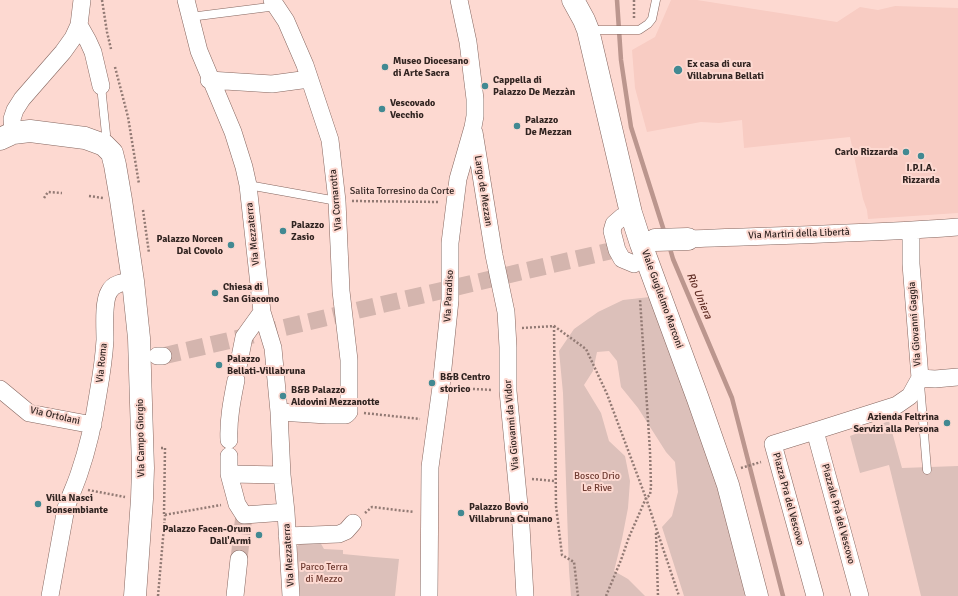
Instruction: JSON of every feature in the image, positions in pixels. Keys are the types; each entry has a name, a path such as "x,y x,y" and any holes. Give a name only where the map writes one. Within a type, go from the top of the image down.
{"street":[{"path":"6,136 15,110 22,99 63,52 72,38 79,25 82,0"},
{"name":"Via Mezzaterra","path":"186,0 199,51 233,132 248,185 262,312 272,348 279,412 291,596"},
{"name":"Via Paradiso","path":"430,596 430,467 441,387 450,300 450,243 458,180 473,127 475,110 468,42 459,0"},
{"name":"Viale Guglielmo Marconi","path":"573,0 582,16 598,30 631,213 647,247 724,473 758,596"},
{"name":"Via Cornarotta","path":"275,3 286,21 305,65 330,140 337,201 341,292 349,360 349,412"},
{"path":"79,25 93,52 101,86"},
{"path":"210,80 272,84 309,79"},
{"name":"Largo de Mezzan","path":"473,127 494,255"},
{"path":"6,136 30,131 85,138 104,145 112,153 121,200 133,281"},
{"path":"631,213 622,217 614,224 612,231 613,250 622,259 647,247"},
{"name":"Via Martiri della Libertà","path":"647,247 685,239 762,235 911,231 958,227"},
{"name":"Via Giovanni Gaggia","path":"911,231 911,264 920,378 935,379 958,377"},
{"name":"Via Giovanni da Vidor","path":"494,255 506,312 508,391 517,477 525,596"},
{"name":"Via Roma","path":"50,596 66,508 79,474 93,425 99,392 105,341 106,300 109,291 114,286 123,282 133,281"},
{"name":"Via Campo Giorgio","path":"133,281 139,338 142,448 142,499 135,596"},
{"path":"262,312 244,337 228,429 229,474 237,504 244,515 286,512"},
{"path":"815,432 897,405 910,396 920,378"},
{"name":"Via Ortolani","path":"0,389 29,413 93,425"},
{"path":"279,412 327,415 346,415 349,412"},
{"name":"Piazza Pra del Vescovo","path":"815,432 773,444 815,596"},
{"name":"Piazzale Prà del Vescovo","path":"815,432 860,596"},
{"path":"229,474 282,475"},
{"path":"287,536 339,534 359,519"},
{"path":"235,596 239,559"}],"lane":[{"path":"598,30 639,30 648,24 652,19 656,0"},
{"path":"190,17 275,3"},
{"path":"101,86 106,134 104,145"},
{"name":"Salita Torresino da Corte","path":"248,185 337,201"},
{"path":"920,378 927,470"}],"path":[{"path":"633,30 634,0"},
{"path":"44,198 48,192 62,193"},
{"name":"Salita Torresino da Corte","path":"337,201 454,202"},
{"path":"606,596 629,537 646,498 650,495 650,451 640,292"},
{"path":"554,326 556,506 562,555 574,562 578,596"},
{"path":"507,329 554,326 586,349 607,394 621,430 679,596"},
{"path":"441,387 508,391"},
{"path":"349,412 436,421"},
{"path":"142,448 165,448 165,515 158,596"},
{"path":"724,473 777,457"},
{"path":"517,477 555,481"},
{"path":"106,494 129,498"},
{"path":"165,515 211,506 237,504"},
{"path":"359,519 372,507 430,514"},
{"path":"656,530 658,596"}],"shaded area":[{"path":"671,0 697,0 837,22 860,7 878,10 895,6 958,8 958,213 868,219 850,137 744,148 742,120 719,123 701,122 647,132 635,88 632,50 655,37"}],"green space":[{"name":"Bosco Drio Le Rive","path":"650,297 716,480 747,596 684,596 662,527 672,516 678,492 675,462 666,452 638,408 621,387 617,361 609,351 597,352 593,371 584,385 601,413 609,441 625,456 630,481 628,508 614,571 628,579 645,596 571,596 563,393 559,351 574,329 598,312 623,300"},
{"path":"889,421 902,468 958,466 958,596 921,596 889,465 860,473 850,436"},
{"name":"Parco Terra di Mezzo","path":"306,540 320,542 324,549 343,550 343,554 399,559 395,596 300,596 297,546"}],"waterway":[{"name":"Rio Uniera","path":"617,0 621,60 631,127 665,234"},
{"name":"Rio Uniera","path":"669,245 673,259 732,398 783,596"}],"tunnel":[{"path":"163,356 610,251"},
{"path":"239,559 244,515"}],"place":[{"name":"Museo Diocesano di Arte Sacra","path":"385,67"},
{"name":"Ex casa di cura Villabruna Bellati","path":"678,70"},
{"name":"Cappella di Palazzo De Mezzàn","path":"485,86"},
{"name":"Vescovado Vecchio","path":"382,109"},
{"name":"Palazzo De Mezzan","path":"517,126"},
{"name":"Carlo Rizzarda","path":"906,152"},
{"name":"I.P.I.A. Rizzarda","path":"921,156"},
{"name":"Palazzo Zasio","path":"283,231"},
{"name":"Palazzo Norcen Dal Covolo","path":"231,245"},
{"name":"Chiesa di San Giacomo","path":"215,293"},
{"name":"Palazzo Bellati-Villabruna","path":"219,365"},
{"name":"B&B Centro storico","path":"432,383"},
{"name":"B&B Palazzo Aldovini Mezzanotte","path":"283,396"},
{"name":"Azienda Feltrina Servizi alla Persona","path":"947,423"},
{"name":"Villa Nasci Bonsembiante","path":"38,504"},
{"name":"Palazzo Bovio Villabruna Cumano","path":"461,513"},
{"name":"Palazzo Facen-Orum Dall'Armi","path":"259,535"}]}
